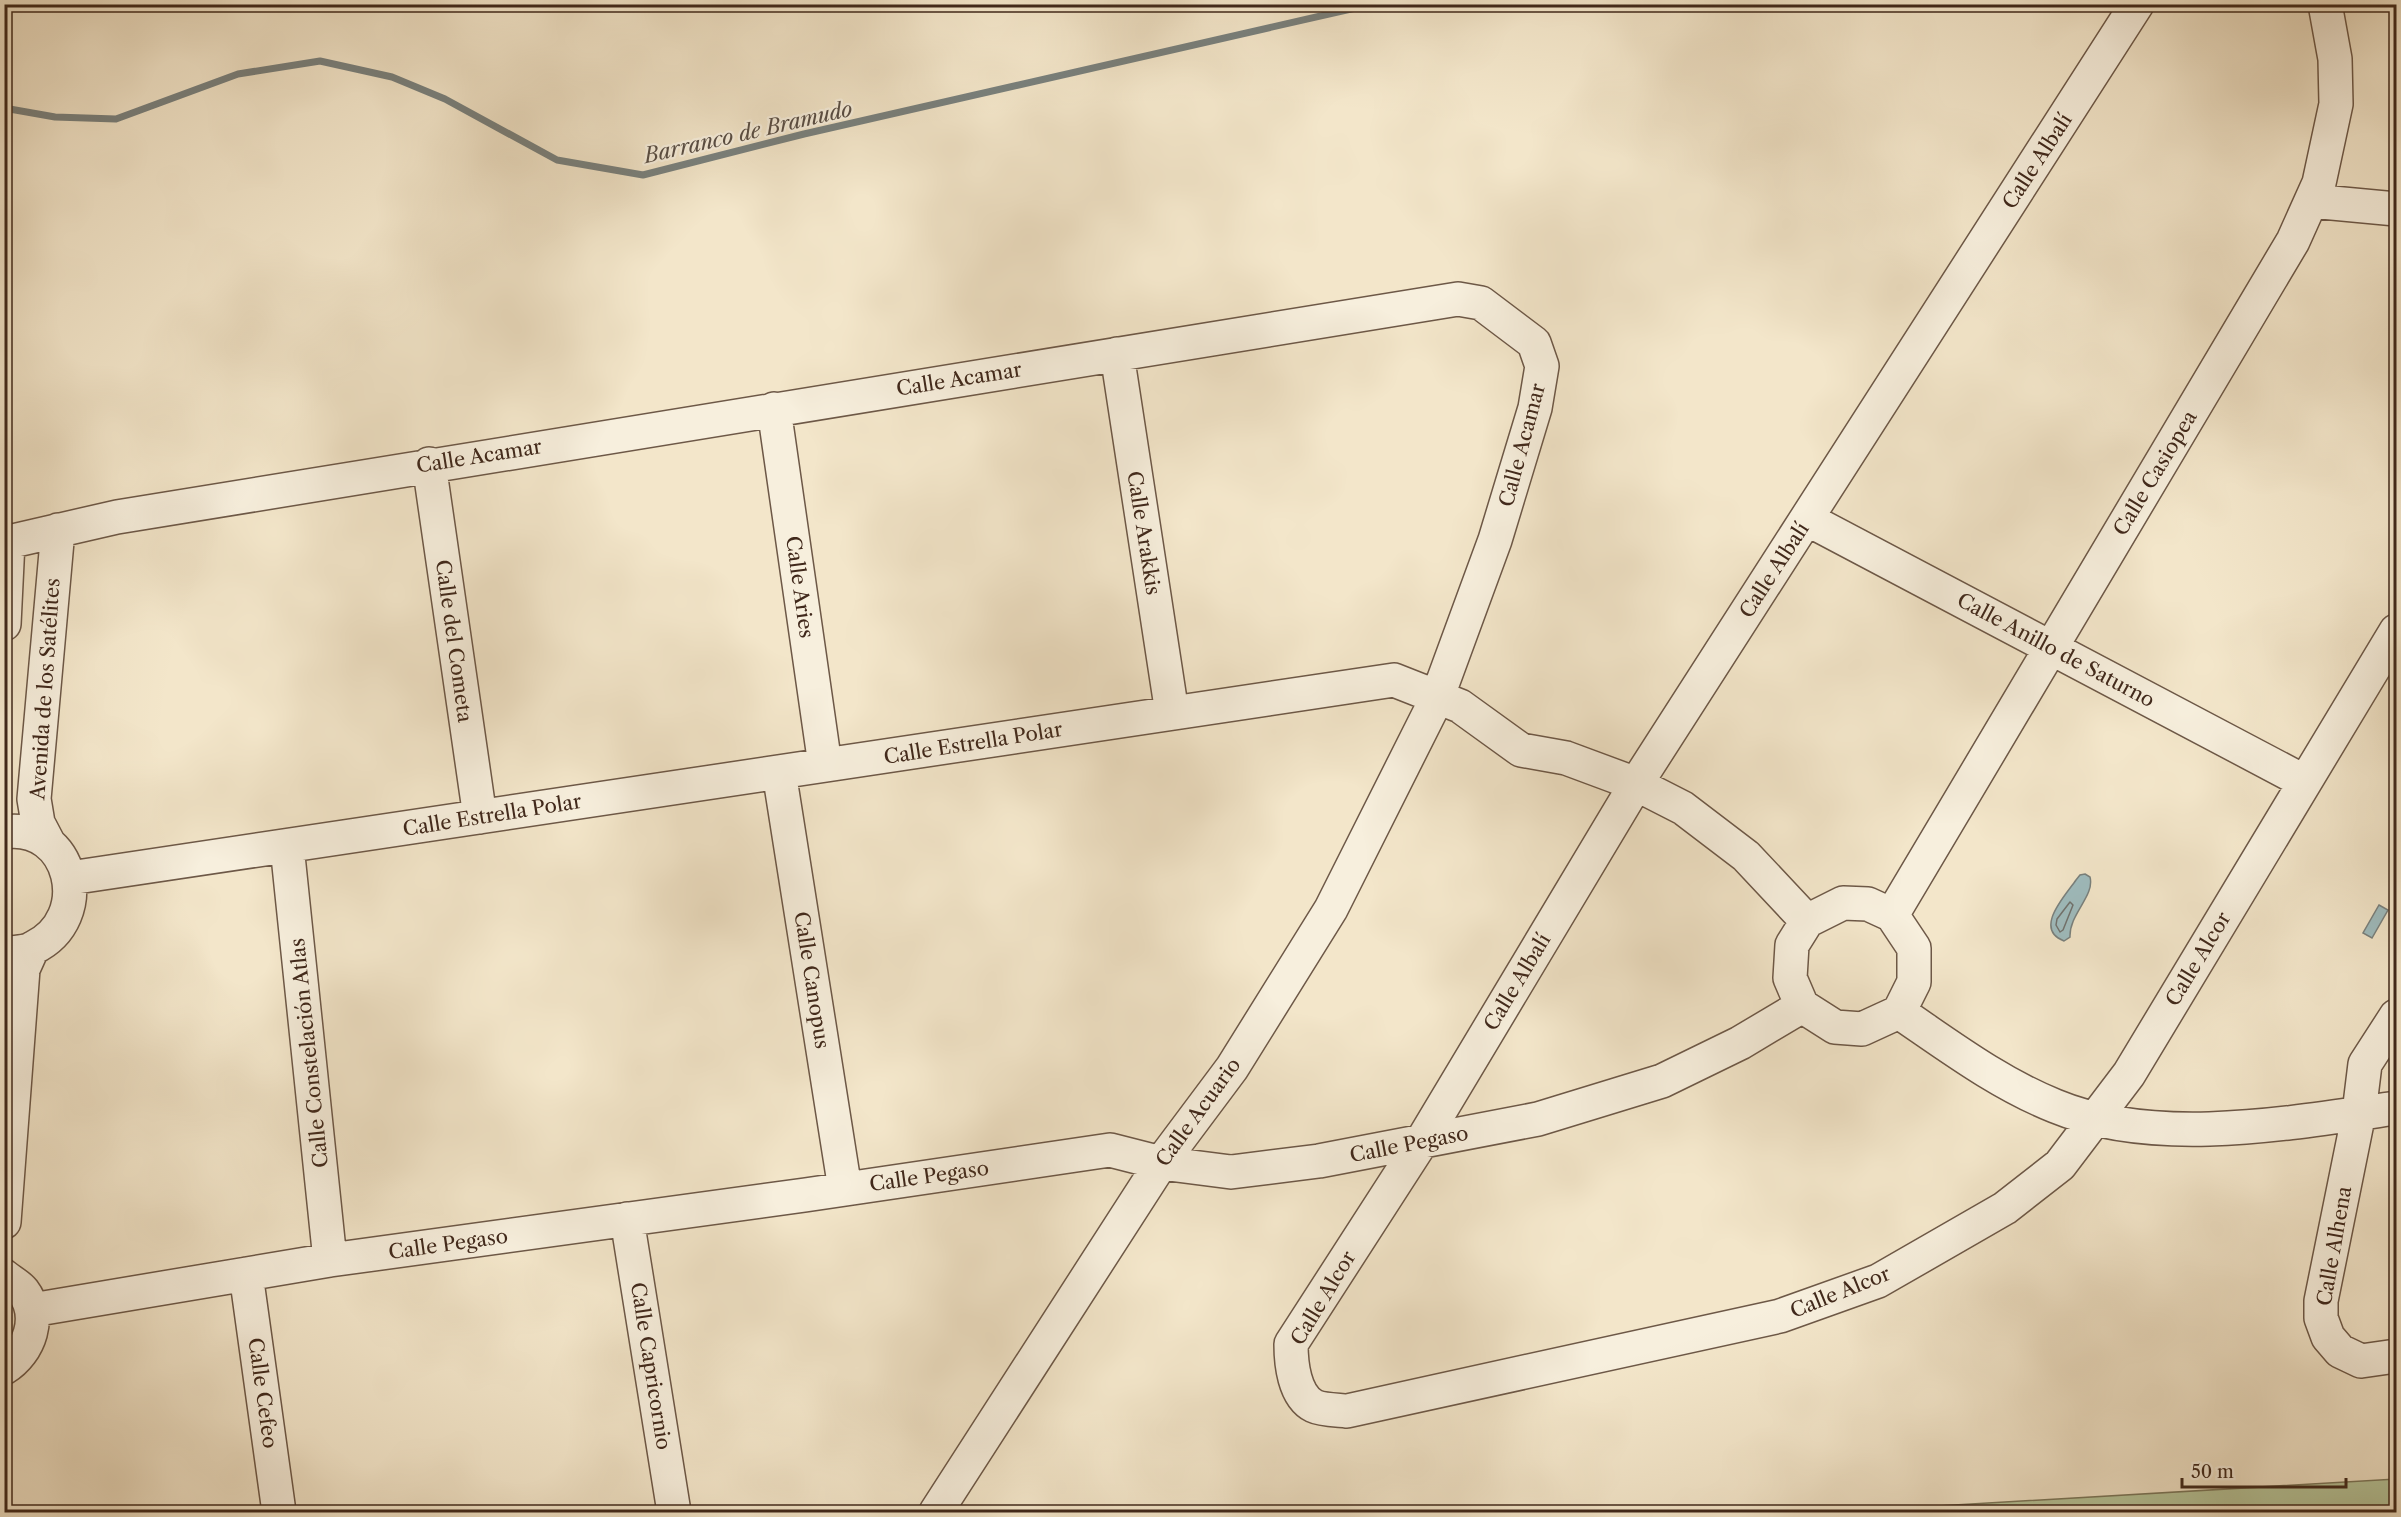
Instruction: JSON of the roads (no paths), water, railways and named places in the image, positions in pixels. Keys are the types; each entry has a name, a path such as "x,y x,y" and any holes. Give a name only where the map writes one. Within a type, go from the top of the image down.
{"street":[{"name":"Calle Albalí","path":"1422,1141 1636,784 2137,4"},
{"name":"Calle Casiopea","path":"1892,915 2293,241 2319,183 2336,104 2335,59 2325,4"},
{"path":"2311,201 2397,209"},
{"name":"Calle Acamar","path":"6,543 117,517 429,464 1458,299 1481,303 1534,343 1542,366 1535,408 1496,540 1437,698"},
{"name":"Calle Arakkis","path":"1117,354 1172,713"},
{"name":"Calle Aries","path":"774,409 825,765"},
{"name":"Calle del Cometa","path":"429,464 480,817"},
{"name":"Calle Anillo de Saturno","path":"1807,519 2305,782"},
{"name":"Avenida de los Satélites","path":"58,530 34,799 38,823 49,844 63,861 70,878"},
{"path":"4,624 6,543"},
{"name":"Calle Alcor","path":"1422,1141 1291,1344 1291,1364 1301,1394 1313,1406 1347,1411 1406,1399 1780,1316 1878,1281 2006,1208 2060,1166 2129,1074 2397,631"},
{"name":"Calle Estrella Polar","path":"70,878 1394,680 1460,706 1521,750 1566,758 1636,784 1683,808 1746,856 1807,921"},
{"name":"Calle Acuario","path":"936,1512 1161,1164 1232,1068 1331,909 1437,698"},
{"name":"Calle Canopus","path":"779,772 845,1189"},
{"path":"4,832 13,830 33,835 49,844"},
{"name":"Calle Constelación Atlas","path":"287,846 330,1260"},
{"path":"4,1222 23,969 18,951 51,936 66,915 71,894 70,878"},
{"path":"1843,903 1868,904 1892,915 1914,948 1914,982 1899,1012 1862,1029 1835,1027 1802,1006 1790,978 1792,945 1807,921 1843,903"},
{"name":"Calle Pegaso","path":"32,1310 330,1260 845,1189 1110,1149 1161,1164 1230,1172 1319,1161 1538,1119 1662,1081 1740,1043 1802,1006"},
{"path":"1899,1012 2000,1080 2056,1106 2095,1119 2145,1128 2258,1127 2397,1108"},
{"name":"Calle Alhena","path":"2397,1017 2365,1064 2358,1113 2321,1301 2321,1318 2328,1337 2340,1351 2361,1360 2397,1356"},
{"name":"Calle Capricornio","path":"627,1219 674,1512"},
{"name":"Calle Cefeo","path":"246,1274 279,1512"},
{"path":"4,1276 22,1290 32,1310 33,1321 27,1343 12,1363 4,1368"}],"water":[{"path":"2085,874 2090,877 2089,891 2073,921 2070,937 2064,941 2055,936 2051,929 2051,921 2059,903 2080,875"},
{"path":"2379,905 2388,910 2372,938 2363,933"}],"waterway":[{"name":"Barranco de Bramudo","path":"4,108 55,117 116,119 238,74 320,61 392,77 445,99 557,160 643,175 804,134 1373,4"}]}
